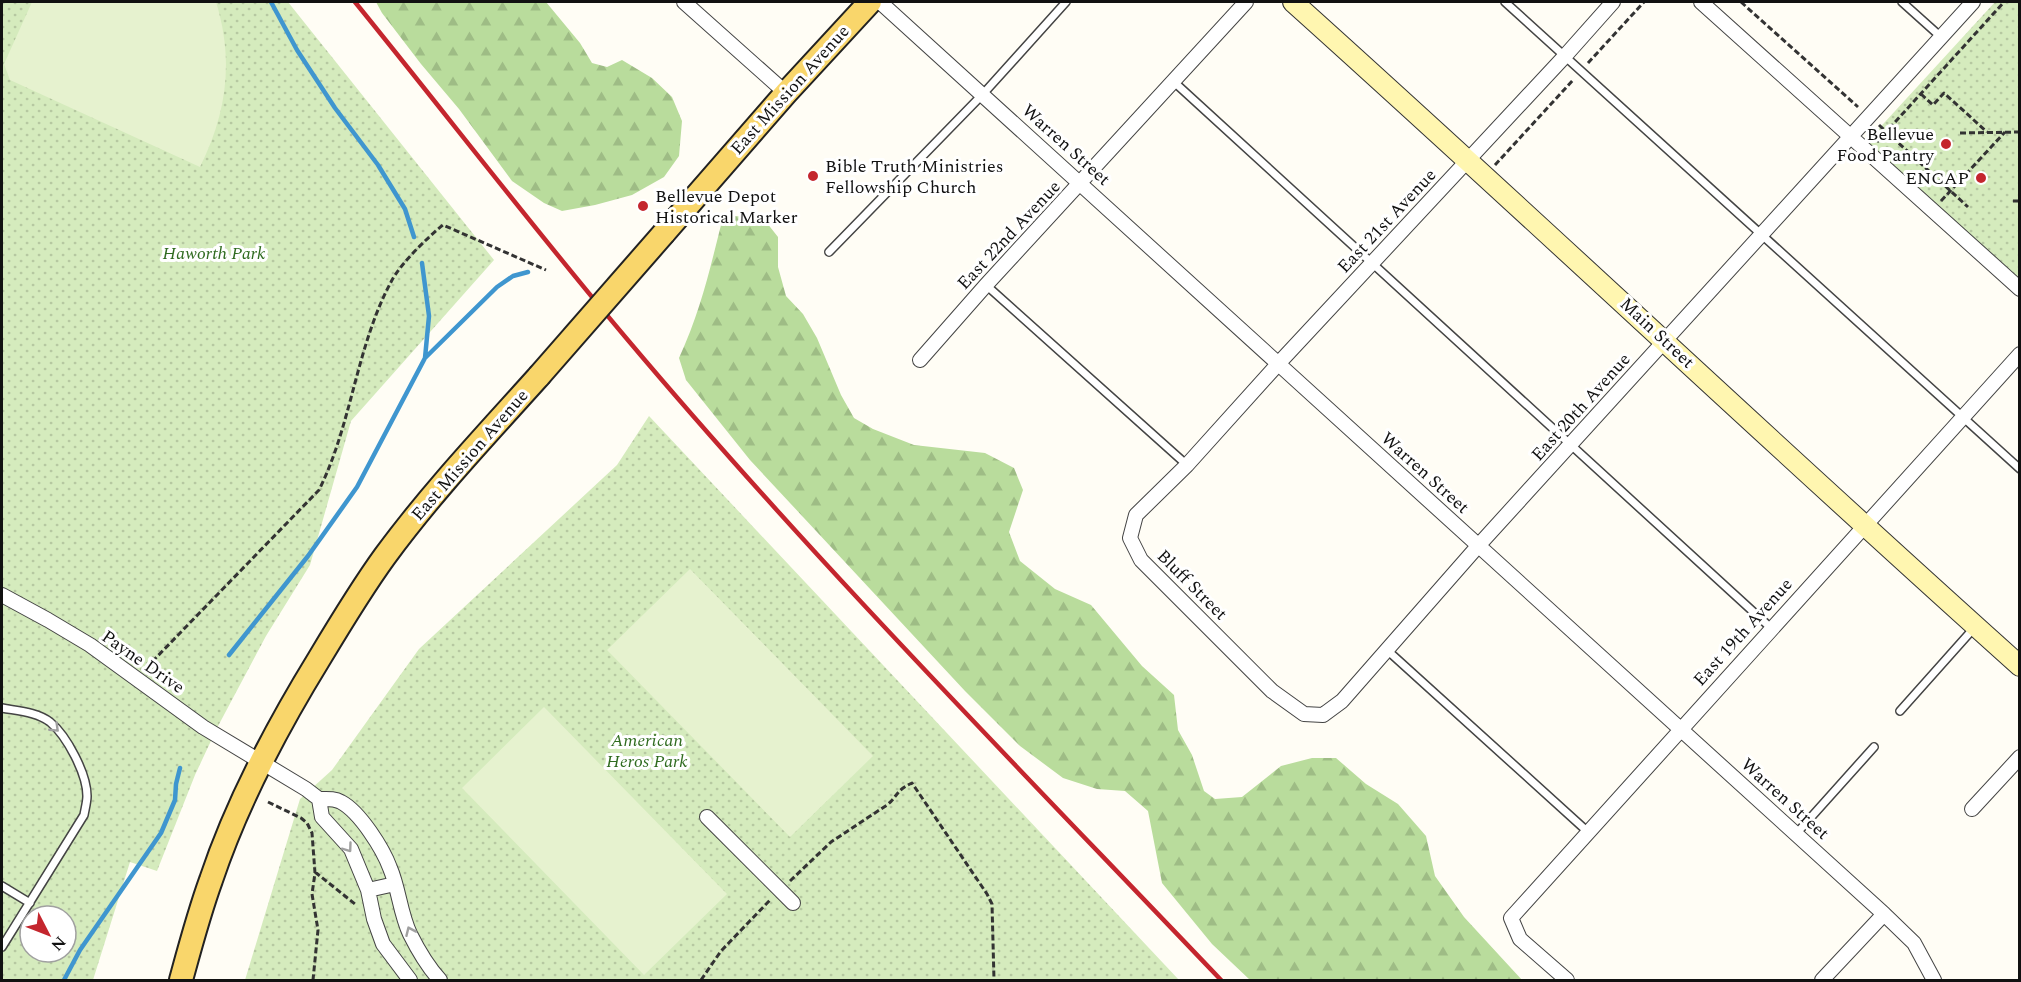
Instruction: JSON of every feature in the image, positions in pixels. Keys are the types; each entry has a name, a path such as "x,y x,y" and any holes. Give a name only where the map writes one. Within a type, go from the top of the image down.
{"main road":[{"name":"East Mission Avenue","path":"181,981 211,879 261,762 288,710 354,600 458,466 786,93 870,2"}],"street":[{"path":"684,2 786,93"},
{"name":"Warren Street","path":"880,2 1884,914 1914,943 1934,981"},
{"name":"East 22nd Avenue","path":"920,360 1246,2"},
{"name":"Main Street","path":"1293,2 1469,159 2019,666"},
{"name":"East 21st Avenue","path":"1187,465 1613,2"},
{"path":"1701,2 2019,289"},
{"name":"East 20th Avenue","path":"1225,643 1280,696 1304,714 1323,715 1342,700 1478,546 1973,2"},
{"name":"East 19th Avenue","path":"1567,981 1520,939 1511,918 2019,354"},
{"name":"Bluff Street","path":"1187,465 1136,515 1130,538 1141,560 1225,643"},
{"name":"Payne Drive","path":"2,595 90,645 202,726 319,799"},
{"path":"1972,809 2019,757"},
{"path":"410,981 383,944 374,919 368,890 351,849 322,817 319,799 331,798 343,803 362,821 384,855 410,933 440,981"},
{"path":"707,817 793,903"},
{"path":"368,890 395,884"},
{"path":"1822,981 1884,914"}],"lane":[{"path":"829,252 983,94 1066,2"},
{"path":"1505,2 2019,469"},
{"path":"1902,2 1941,37"},
{"path":"1173,81 1771,628"},
{"path":"986,285 1187,465"},
{"path":"1900,711 1975,626"},
{"path":"1387,650 1588,832"},
{"path":"2,708 32,713 49,722 61,733 78,765 87,796 84,815 2,947"},
{"path":"1796,834 1874,747"},
{"path":"2,886 30,903"}],"path":[{"path":"1486,175 1644,2"},
{"path":"1741,2 1968,207"},
{"path":"1886,132 2004,2"},
{"path":"1921,94 1933,105 1944,93 1987,132"},
{"path":"1951,191 2005,132"},
{"path":"1960,133 2019,132"},
{"path":"2013,201 2019,201"},
{"path":"136,679 319,490 339,443 376,312 392,280 428,237 444,225 546,270"},
{"path":"702,981 721,951 780,890 831,842 894,799 898,790 912,783 992,904 994,981"},
{"path":"268,802 292,812 307,823 312,833 315,872 312,894 318,930 313,981"},
{"path":"315,872 354,901 356,906"}],"green space":[{"name":"Haworth Park","path":"2,2 288,2 494,260 351,421 310,565 266,636 217,728 195,775 157,871 130,862 93,980 2,980"},
{"path":"32,2 216,2 225,45 225,86 216,127 200,167 10,80 4,64"},
{"path":"376,2 546,2 580,43 592,63 607,67 622,60 652,78 672,97 682,121 679,156 664,177 632,195 562,211 544,203 512,181 459,109 382,13"},
{"path":"1995,2 2019,2 2019,289 1862,147"},
{"path":"734,216 763,218 778,237 778,267 786,296 803,314 817,338 841,395 854,418 873,429 914,445 985,453 1014,468 1023,490 1009,532 1020,561 1055,589 1091,605 1142,666 1174,695 1178,730 1192,755 1204,791 1215,799 1242,797 1281,766 1312,758 1336,758 1366,784 1398,804 1426,836 1435,876 1464,917 1522,980 1250,980 1212,944 1162,883 1148,811 1125,791 1097,789 1063,778 1020,746 965,691 750,460 686,380 679,358 698,308 721,225"},
{"name":"American Heros Park","path":"649,416 1179,980 245,980 300,799 332,770 419,649 617,465"},
{"path":"690,569 873,756 790,837 607,650"},
{"path":"544,707 727,894 644,975 462,788"}],"waterway":[{"path":"271,2 297,50 335,108 378,165 405,209 414,237"},
{"path":"422,263 429,316 425,358"},
{"path":"229,655 308,556 357,487 425,358 497,287 513,276 528,272"},
{"path":"64,980 80,950 161,833 175,800 180,768"}],"railway":[{"path":"355,2 558,256 698,422 919,664 1221,980"}],"place":[{"name":"Bellevue Food Pantry","path":"1946,144"},
{"name":"Bible Truth Ministries Fellowship Church","path":"813,176"},
{"name":"ENCAP","path":"1981,178"},
{"name":"Bellevue Depot Historical Marker","path":"643,206"}]}
